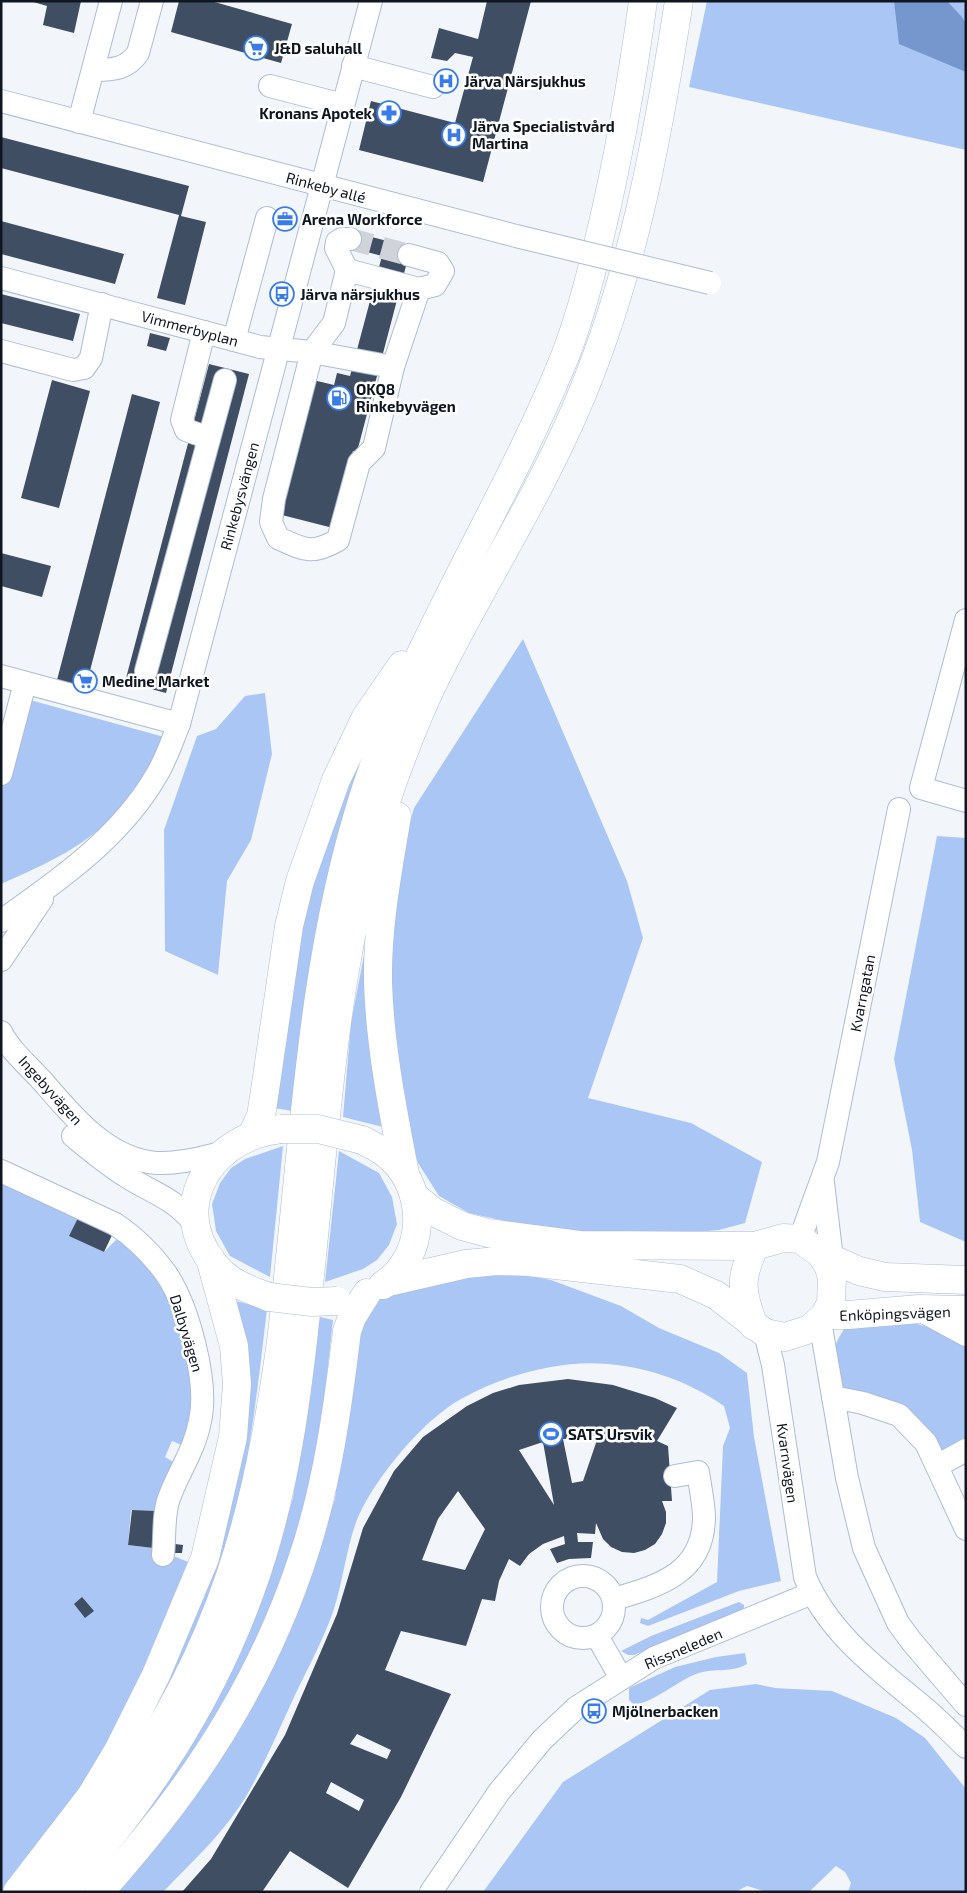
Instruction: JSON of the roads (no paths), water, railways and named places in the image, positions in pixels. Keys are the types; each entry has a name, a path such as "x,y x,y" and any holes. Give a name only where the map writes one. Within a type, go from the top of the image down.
{"main road":[{"path":"631,84 632,1"},
{"path":"34,1892 57,1868 100,1816 143,1757 180,1693 206,1638 230,1576 259,1464 280,1347 313,1038 343,865 386,731 428,637 523,454 564,360 590,280 613,184 631,84 643,1"},
{"path":"65,1892 128,1815 196,1714 224,1655 251,1589 276,1500 292,1420 303,1348 336,1039 354,924 369,859 385,804 409,738 439,671 550,464 575,412 595,361 618,297 645,194 679,1"},
{"path":"252,1135 261,1116 289,926 318,827 336,780 366,716 393,675 428,637"},
{"path":"99,1892 168,1811 210,1753 246,1692 280,1621 306,1551 320,1497 333,1429 347,1331 352,1317 377,1288 400,1269 414,1243 418,1213 410,1185 381,1040 378,982 385,887 409,738"},
{"path":"280,1129 318,1129 362,1140 392,1158 410,1185 432,1211 462,1226 488,1233 579,1244 755,1246 783,1238 817,1251 832,1277 831,1303 822,1318 798,1334 785,1336 759,1329 716,1296 680,1278 529,1262 497,1261 466,1264 337,1301 312,1302 269,1297 238,1284 222,1273 210,1258 202,1243 196,1224 198,1189 211,1164 234,1143 252,1135 280,1129"},
{"path":"755,1246 747,1263 742,1288 759,1329"},
{"name":"Enköpingsvägen","path":"817,1251 860,1272 885,1277 966,1280"},
{"path":"17,1892 90,1796 118,1751 160,1667 205,1558 233,1437 237,1384 234,1346 210,1258"},
{"name":"Enköpingsvägen","path":"822,1318 919,1309 966,1310"}],"street":[{"path":"79,122 111,1"},
{"path":"94,70 114,70 124,67 133,60 138,53 152,1"},
{"name":"Rinkebysvängen","path":"1,921 52,885 103,841 132,812 156,776 179,724 371,1"},
{"path":"353,66 433,87"},
{"path":"270,86 343,105"},
{"name":"Rinkeby allé","path":"1,101 321,186 710,283"},
{"path":"234,340 267,218"},
{"path":"350,239 342,239 337,242 336,248 347,270 334,323 312,352 274,499 271,522 278,538 301,548 322,550 338,540 359,463 374,448 393,366 419,289"},
{"path":"347,270 419,289 436,285 443,271 438,263 409,255"},
{"name":"Vimmerbyplan","path":"1,278 260,346 312,352 393,366"},
{"path":"1,351 73,370 84,368 90,358 102,304"},
{"path":"204,332 182,420 186,430 209,438"},
{"path":"146,671 225,380"},
{"path":"966,620 921,788 966,801"},
{"path":"2,678 179,724"},
{"path":"1,774 25,683"},
{"name":"Kvarngatan","path":"817,1251 822,1177 828,1162 899,809"},
{"name":"Rinkebysvängen","path":"1,960 52,885"},
{"name":"Ingebyvägen","path":"1,1032 75,1120 103,1142 133,1159 157,1163 183,1162 221,1153"},
{"name":"Ingebyvägen","path":"1,1055 67,1131 97,1156 129,1178 181,1207 196,1224"},
{"name":"Dalbyvägen","path":"1,1172 116,1224 132,1235 152,1254 168,1276 179,1297 198,1360 203,1391 201,1419 194,1446 168,1499 163,1555"},
{"path":"817,1251 822,1177"},
{"path":"919,1309 966,1335"},
{"path":"822,1318 847,1478 864,1548 898,1623 966,1705"},
{"name":"Kvarnvägen","path":"759,1329 773,1365 805,1577 812,1593"},
{"path":"833,1397 863,1403 898,1415 926,1443 964,1522"},
{"path":"937,1466 966,1450"},
{"path":"614,1599 657,1586 680,1573 694,1555 702,1538 704,1517 698,1472 675,1476"},
{"path":"543,1628 565,1649 583,1652 600,1641 614,1616 614,1599 607,1586 592,1585 582,1575 568,1579 557,1588 552,1601 552,1615 558,1628 570,1636 600,1641"},
{"path":"812,1593 832,1624 893,1683 923,1706 966,1747"},
{"name":"Rissneleden","path":"431,1892 499,1792 542,1740 577,1706 654,1658 812,1593"},
{"path":"600,1641 621,1678"}],"tunnel":[{"path":"350,239 409,255"}],"place":[{"name":"J&D saluhall","path":"256,48"},
{"name":"Järva Närsjukhus","path":"446,81"},
{"name":"Kronans Apotek","path":"389,113"},
{"name":"Järva Specialistvård Martina","path":"454,135"},
{"name":"Arena Workforce","path":"285,219"},
{"name":"Järva närsjukhus","path":"282,294"},
{"name":"OKQ8 Rinkebyvägen","path":"339,398"},
{"name":"Medine Market","path":"85,681"},
{"name":"SATS Ursvik","path":"551,1434"},
{"name":"Mjölnerbacken","path":"594,1711"}]}
